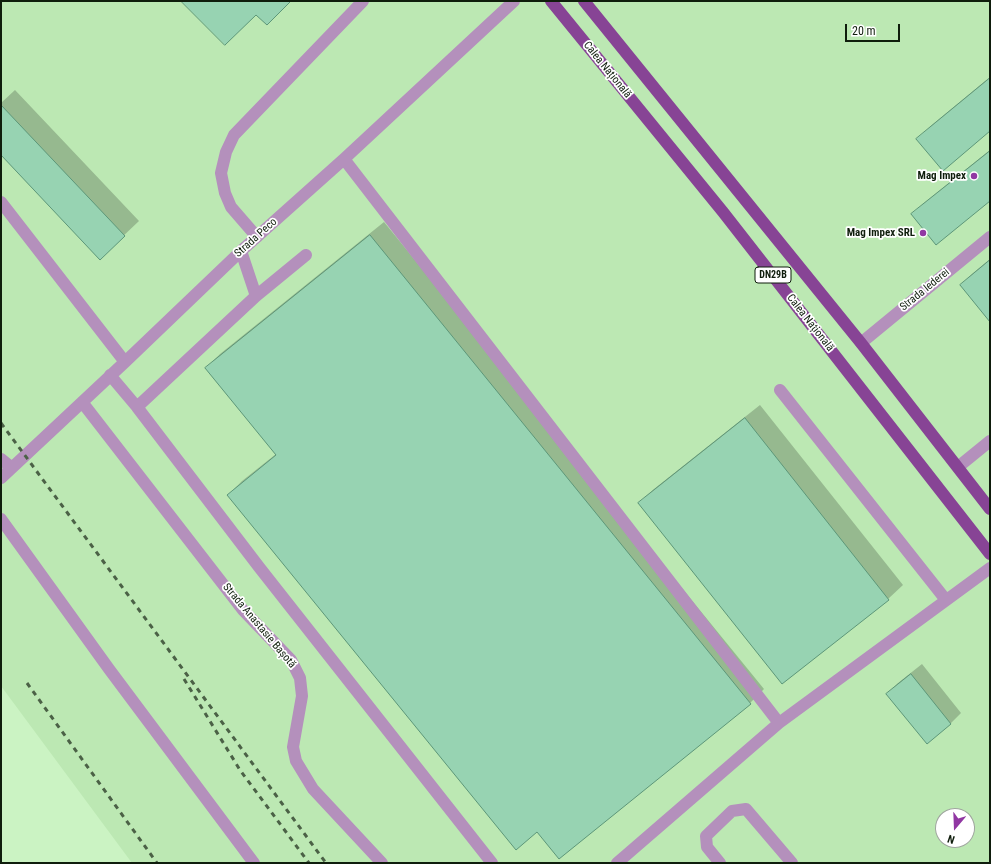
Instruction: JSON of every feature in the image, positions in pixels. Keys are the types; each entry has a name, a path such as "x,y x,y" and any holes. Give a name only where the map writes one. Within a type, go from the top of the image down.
{"main road":[{"name":"Calea Națională","path":"551,1 723,212 990,554"},
{"name":"DN29B","path":"584,1 861,343 990,509"}],"street":[{"path":"257,237 232,207 225,193 221,173 226,152 234,135 363,1"},
{"name":"Strada Peco","path":"1,478 125,362 241,250 344,158 514,1"},
{"path":"344,158 779,722"},
{"path":"1,202 125,362"},
{"name":"Strada Iederei","path":"861,343 990,237"},
{"path":"241,250 256,296"},
{"path":"137,407 256,296 306,255"},
{"path":"110,375 137,407 259,567 492,863"},
{"path":"780,390 946,600"},
{"name":"Strada Anastasie Bașotă","path":"82,402 243,610 291,660 300,678 302,696 293,746 296,761 312,789 382,863"},
{"path":"958,467 990,441"},
{"path":"1,459 12,468"},
{"path":"1,520 109,669 254,863"},
{"path":"617,863 779,722 990,568"},
{"path":"720,863 707,846 706,836 732,811 746,809 792,863"}],"shaded area":[{"path":"1,1 990,1 990,863 132,863 1,686"}],"building":[{"path":"181,1 291,1 267,25 256,15 225,45"},
{"path":"990,78 990,131 943,171 916,139"},
{"path":"1,105 125,236 100,260 1,155"},
{"name":"Mag Impex","path":"990,151 990,201 936,245 911,214"},
{"path":"370,235 751,704 559,859 537,832 516,850 227,495 276,455 205,368"},
{"path":"990,260 990,322 960,285"},
{"path":"745,418 889,600 782,684 638,503"},
{"path":"911,674 951,724 927,744 886,694"}],"railway":[{"path":"1,423 326,863"},
{"path":"184,679 240,770 309,863"},
{"path":"27,683 157,863"}],"place":[{"name":"Mag Impex","path":"974,176"},
{"name":"Mag Impex SRL","path":"923,233"}]}
